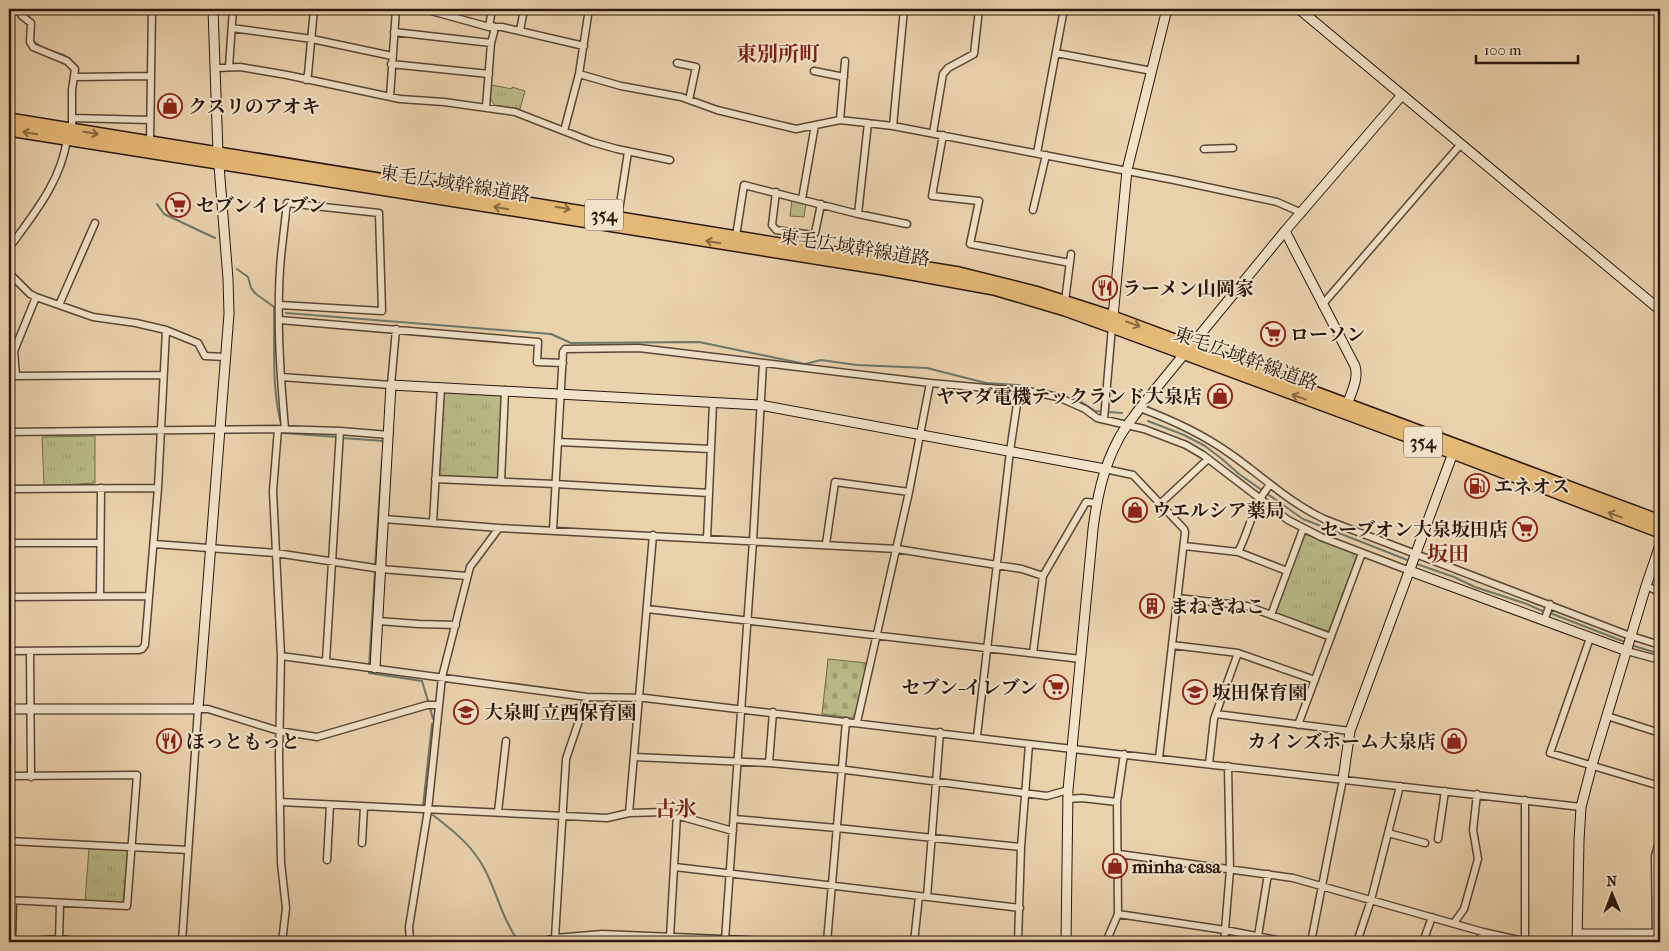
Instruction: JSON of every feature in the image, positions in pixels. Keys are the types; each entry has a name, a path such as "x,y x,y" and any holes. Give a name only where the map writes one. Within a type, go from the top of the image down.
{"highway":[{"name":"東毛広域幹線道路","path":"9,119 150,142 218,158 618,217 959,273 1065,301 1113,322 1660,532"},
{"name":"東毛広域幹線道路","path":"9,130 71,129 218,158 884,269 994,290 1113,322"},
{"name":"東毛広域幹線道路","path":"1188,350 1346,404 1660,521"}],"street":[{"path":"9,248 49,192 61,164 71,129 72,94 75,77 75,69 67,61 33,47 30,42 31,24 22,16 18,9"},
{"path":"150,142 152,9"},
{"path":"182,942 228,314 228,279 218,158 213,9"},
{"path":"229,67 233,9"},
{"path":"306,80 314,9"},
{"path":"390,97 396,9"},
{"path":"424,9 584,46"},
{"path":"486,107 491,43 494,32 491,26 492,9"},
{"path":"520,31 524,9"},
{"path":"539,9 545,9"},
{"path":"564,131 579,74 589,9"},
{"path":"893,126 904,9"},
{"path":"933,133 945,70 974,54 979,9"},
{"path":"1037,153 1064,9"},
{"path":"1104,419 1127,170 1167,9"},
{"path":"1299,9 1660,310"},
{"path":"232,28 312,39 392,56"},
{"path":"394,32 491,43"},
{"path":"1056,53 1152,71"},
{"path":"840,120 845,61"},
{"path":"677,63 696,67 689,100"},
{"path":"391,64 489,74"},
{"path":"216,68 229,67 287,75 400,100 444,102 486,107 520,114 592,142 628,152 670,160"},
{"path":"814,71 844,77"},
{"path":"579,74 621,86 660,92 717,110 796,129 840,120 893,126 1127,170 1273,202 1302,213"},
{"path":"75,77 150,76"},
{"path":"1066,942 1068,794 1097,503 1105,469 1118,438 1140,408 1285,231 1402,95"},
{"path":"71,129 150,120"},
{"path":"858,214 868,123"},
{"path":"802,199 815,125"},
{"path":"942,135 932,196 979,201 970,244 1070,263"},
{"path":"1322,305 1461,144"},
{"path":"1204,149 1233,148"},
{"path":"618,217 628,152"},
{"path":"1033,210 1046,155"},
{"path":"736,236 744,185 858,214 907,224"},
{"path":"776,192 772,225 776,230 813,235 816,233 821,204"},
{"path":"280,305 382,311 379,214 287,203 281,258 280,305 280,320 282,429 274,491 281,656 278,731 281,863 286,908 282,942"},
{"path":"59,305 95,223"},
{"path":"1285,231 1357,372 1346,404"},
{"path":"9,235 15,240"},
{"path":"1065,301 1071,254"},
{"path":"9,273 30,294 36,297 93,317 136,323 166,330 198,343 205,356 225,357"},
{"path":"36,297 14,351 12,376 163,375"},
{"path":"280,320 538,342 537,362 562,363"},
{"path":"375,668 396,329"},
{"path":"9,651 142,649 145,645 158,488 166,330"},
{"path":"553,530 562,363 565,349 639,348 930,383 1019,391 1058,396 1085,409 1097,418 1128,424 1186,445 1208,459 1288,520 1304,529 1362,553 1590,638 1660,660"},
{"path":"725,940 754,541 763,363"},
{"path":"281,377 441,388 760,405 1130,473 1184,528 1185,532 1159,758"},
{"path":"857,722 897,549 930,383"},
{"path":"432,522 441,388"},
{"path":"502,482 505,390"},
{"path":"977,736 1010,451 1019,391"},
{"path":"707,539 713,403"},
{"path":"1140,408 1202,434 1303,508 1324,519 1660,645"},
{"path":"9,432 282,429 389,435"},
{"path":"326,661 340,431"},
{"path":"558,442 711,449"},
{"path":"1311,942 1343,779 1350,731 1453,454"},
{"path":"1161,504 1208,459"},
{"path":"435,479 709,493"},
{"path":"826,544 835,482 909,492"},
{"path":"1238,552 1259,499 1270,485"},
{"path":"100,596 101,488"},
{"path":"9,489 158,488"},
{"path":"1033,653 1043,576 1086,502 1097,503"},
{"path":"384,519 499,528 897,549 1022,569 1043,576"},
{"path":"410,942 409,927 428,810 442,677 470,567 499,528"},
{"path":"1271,614 1304,529"},
{"path":"629,813 653,535"},
{"path":"9,543 100,543"},
{"path":"154,544 276,553 381,569 467,576"},
{"path":"1660,545 1592,765 1581,807 1577,938 1658,937 1658,884 1655,856 1660,838"},
{"path":"1184,546 1238,552 1287,571"},
{"path":"1298,725 1362,553"},
{"path":"1646,586 1660,592"},
{"path":"9,597 148,596"},
{"path":"1178,598 1248,606 1331,637"},
{"path":"1544,621 1550,604"},
{"path":"647,609 1081,659"},
{"path":"378,621 456,625"},
{"path":"1590,638 1549,750 1550,753 1660,786"},
{"path":"1172,645 1238,653 1315,680"},
{"path":"30,651 32,708 31,776"},
{"path":"1210,764 1216,714 1238,653"},
{"path":"281,656 587,697 638,697 1581,807"},
{"path":"555,938 566,759 587,697"},
{"path":"9,709 208,709 278,731 317,737 427,705 439,705"},
{"path":"769,762 773,712"},
{"path":"1216,714 1350,731"},
{"path":"1607,716 1660,733"},
{"path":"827,942 846,721"},
{"path":"927,897 940,732"},
{"path":"498,812 506,740"},
{"path":"1018,942 1024,793 1029,744"},
{"path":"1106,942 1118,914 1117,802 1124,754"},
{"path":"634,757 769,762 1047,796 1068,794 1082,798 1117,802"},
{"path":"1224,942 1230,870 1228,766"},
{"path":"9,776 137,775 126,906 11,900 12,942 60,940 82,942"},
{"path":"1357,942 1371,900 1400,786"},
{"path":"1438,839 1445,791"},
{"path":"1454,923 1464,909 1478,860 1473,830 1477,794"},
{"path":"1118,854 1268,874 1322,885 1483,932 1526,942 1524,800"},
{"path":"280,802 428,810 562,814 606,818 629,813 656,812 677,814 733,831"},
{"path":"327,860 330,805"},
{"path":"362,843 364,806"},
{"path":"670,937 677,814"},
{"path":"734,819 1021,847"},
{"path":"1388,833 1424,843"},
{"path":"9,841 188,850"},
{"path":"675,867 730,872 1020,908"},
{"path":"1258,936 1268,874"},
{"path":"914,942 919,896"},
{"path":"60,903 60,940"},
{"path":"1118,914 1225,930 1287,942"},
{"path":"1423,942 1432,917"},
{"path":"1478,942 1483,932"},
{"path":"539,942 555,938 602,934 648,939 670,937 709,941 793,942"}],"green space":[{"path":"492,85 512,89 512,87 525,91 520,109 494,105 490,97"},
{"path":"792,199 806,203 804,217 790,216"},
{"path":"444,388 502,392 500,481 438,477"},
{"path":"95,436 95,483 44,486 42,437"},
{"path":"1304,535 1357,554 1329,630 1327,631 1276,611"},
{"path":"828,659 867,663 856,715 852,718 822,714"},
{"path":"89,848 128,849 123,904 85,902"}],"waterway":[{"path":"24,9 28,18"},
{"path":"33,41 43,48"},
{"path":"50,51 64,55 72,61"},
{"path":"157,204 164,214 215,238"},
{"path":"237,269 248,277 251,288 256,294 274,307 276,399 282,427"},
{"path":"286,313 551,334 571,343 699,342 805,364 821,360 857,365 927,368 986,383 1019,385 1028,389"},
{"path":"1066,397 1080,401 1095,411 1122,413"},
{"path":"1148,421 1184,435 1205,446 1239,474 1303,519 1410,561"},
{"path":"283,431 283,433 337,437"},
{"path":"342,438 384,441"},
{"path":"375,566 382,459"},
{"path":"1414,563 1545,612"},
{"path":"369,666 375,571"},
{"path":"1550,613 1625,642"},
{"path":"1631,645 1660,654"},
{"path":"369,671 369,673 422,681 428,701"},
{"path":"430,708 433,719"},
{"path":"423,806 432,724"},
{"path":"433,815 461,838 479,859 489,877 508,924 519,942"}],"place":[{"name":"クスリのアオキ","path":"170,106"},
{"name":"セブンイレブン","path":"178,205"},
{"name":"ラーメン山岡家","path":"1105,288"},
{"name":"ローソン","path":"1273,334"},
{"name":"ヤマダ電機テックランド大泉店","path":"1220,396"},
{"name":"エネオス","path":"1477,486"},
{"name":"ウエルシア薬局","path":"1135,510"},
{"name":"セーブオン大泉坂田店","path":"1525,529"},
{"name":"まねきねこ","path":"1152,606"},
{"name":"セブン-イレブン","path":"1056,687"},
{"name":"坂田保育園","path":"1195,692"},
{"name":"大泉町立西保育園","path":"466,712"},
{"name":"ほっともっと","path":"169,741"},
{"name":"カインズホーム大泉店","path":"1454,741"},
{"name":"minha casa","path":"1115,866"}],"district":[{"name":"東別所町","path":"778,54"},
{"name":"坂田","path":"1448,554"},
{"name":"古氷","path":"676,809"}]}
